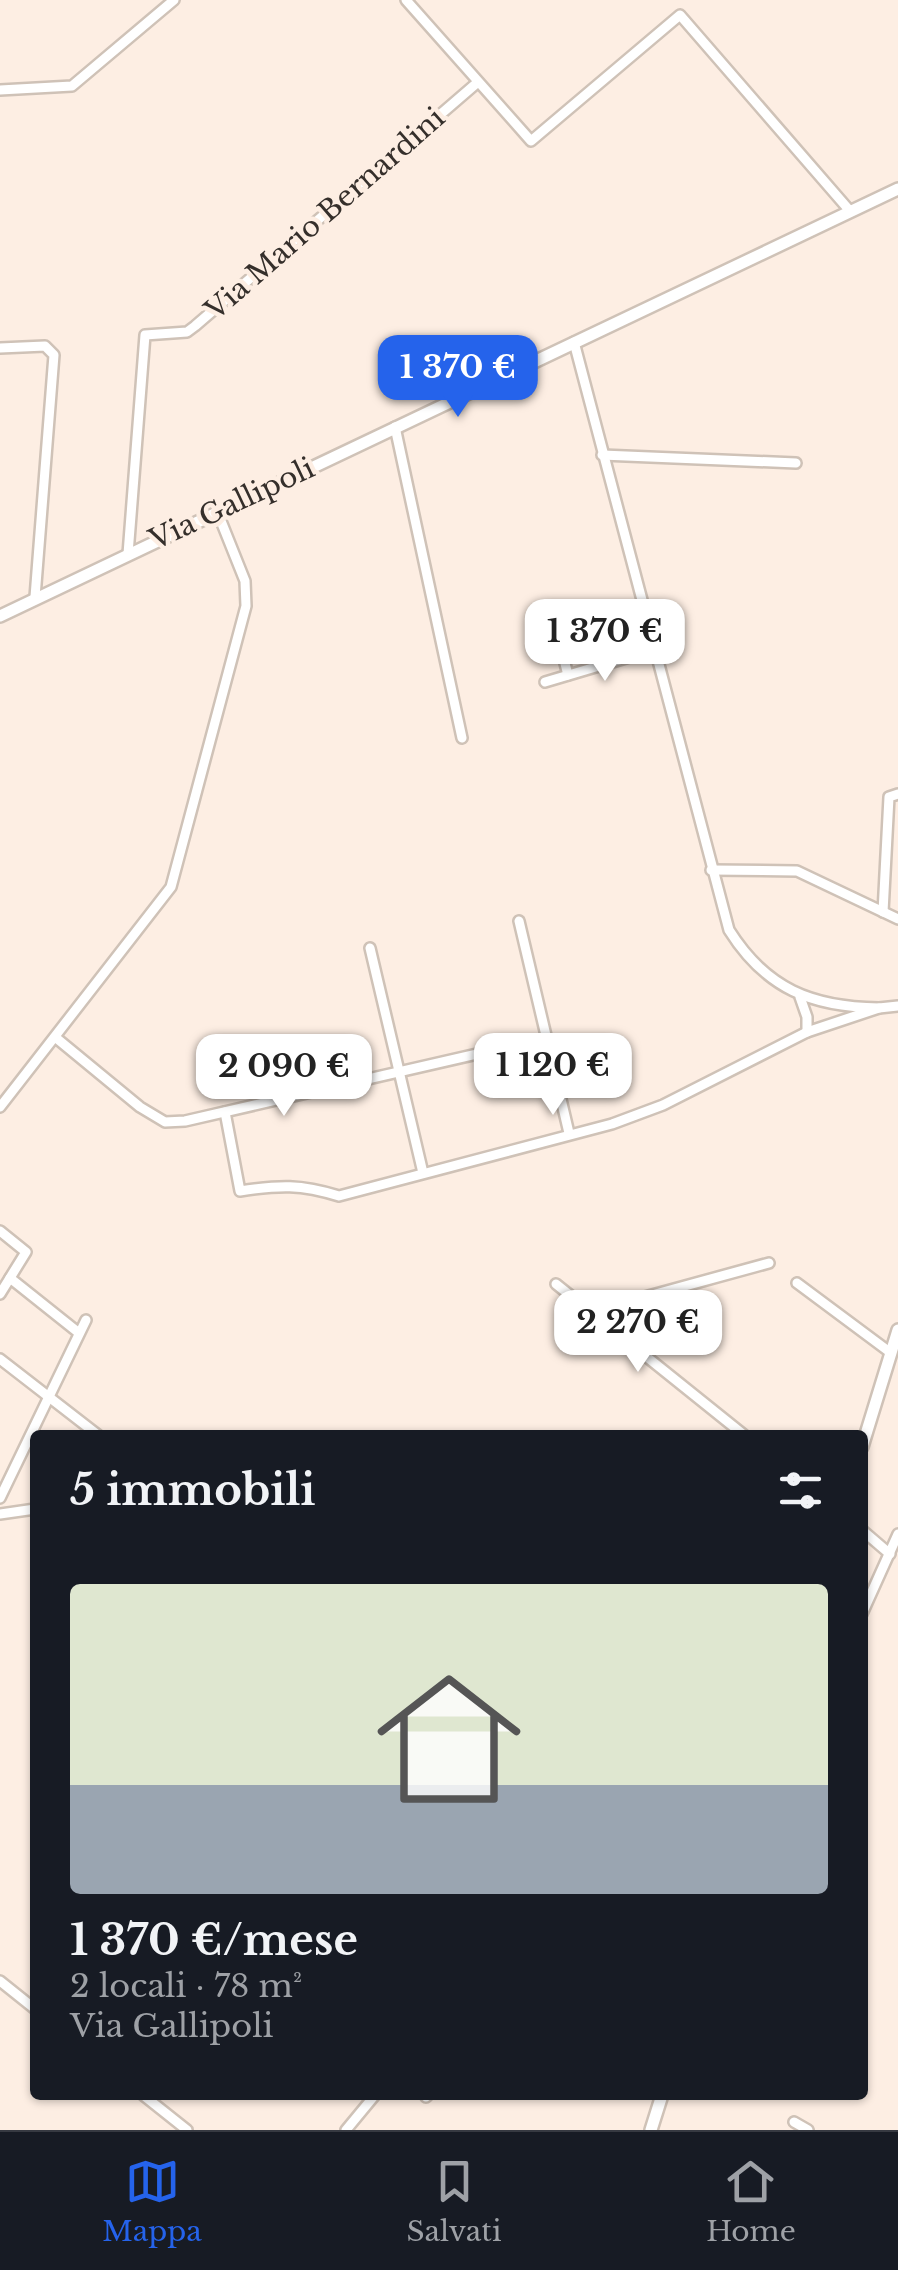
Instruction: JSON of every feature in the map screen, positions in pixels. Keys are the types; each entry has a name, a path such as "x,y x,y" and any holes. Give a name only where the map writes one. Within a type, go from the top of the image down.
{"main road":[{"name":"Via Gallipoli","path":"0,616 898,189"},
{"path":"867,1430 898,1330"},
{"path":"652,2130 661,2100"}],"street":[{"path":"0,90 72,86 174,0"},
{"path":"406,0 531,141 680,15 850,212"},
{"name":"Via Mario Bernardini","path":"128,554 145,336 187,332 195,326 478,82"},
{"path":"574,342 729,930 741,950 768,977 800,997 825,1004 898,1006"},
{"path":"0,348 44,346 54,355 36,597"},
{"path":"394,427 462,738"},
{"path":"602,454 796,464"},
{"path":"0,1107 170,887 246,606 245,581 217,511"},
{"path":"561,648 568,675"},
{"path":"545,682 653,650"},
{"path":"883,912 890,797 898,794"},
{"path":"712,870 797,872 898,919"},
{"path":"519,921 569,1133"},
{"path":"370,948 422,1170"},
{"path":"800,997 807,1032"},
{"path":"225,1112 240,1191 306,1185 339,1196 422,1170 612,1124 663,1105 807,1032 879,1008"},
{"path":"55,1036 140,1108 165,1122 185,1121 399,1074 547,1038"},
{"path":"0,1231 26,1252 0,1294"},
{"path":"599,1319 608,1306 769,1262"},
{"path":"10,1278 79,1333"},
{"path":"797,1283 891,1353"},
{"path":"556,1284 738,1430"},
{"path":"33,1430 86,1320"},
{"path":"0,1359 92,1430"},
{"path":"0,1498 30,1436"},
{"path":"0,1514 30,1510"},
{"path":"868,1601 898,1534"},
{"path":"868,1535 890,1554"},
{"path":"0,1981 30,2005"},
{"path":"150,2100 188,2130"},
{"path":"346,2130 371,2100"},
{"path":"794,2122 808,2130"}]}
